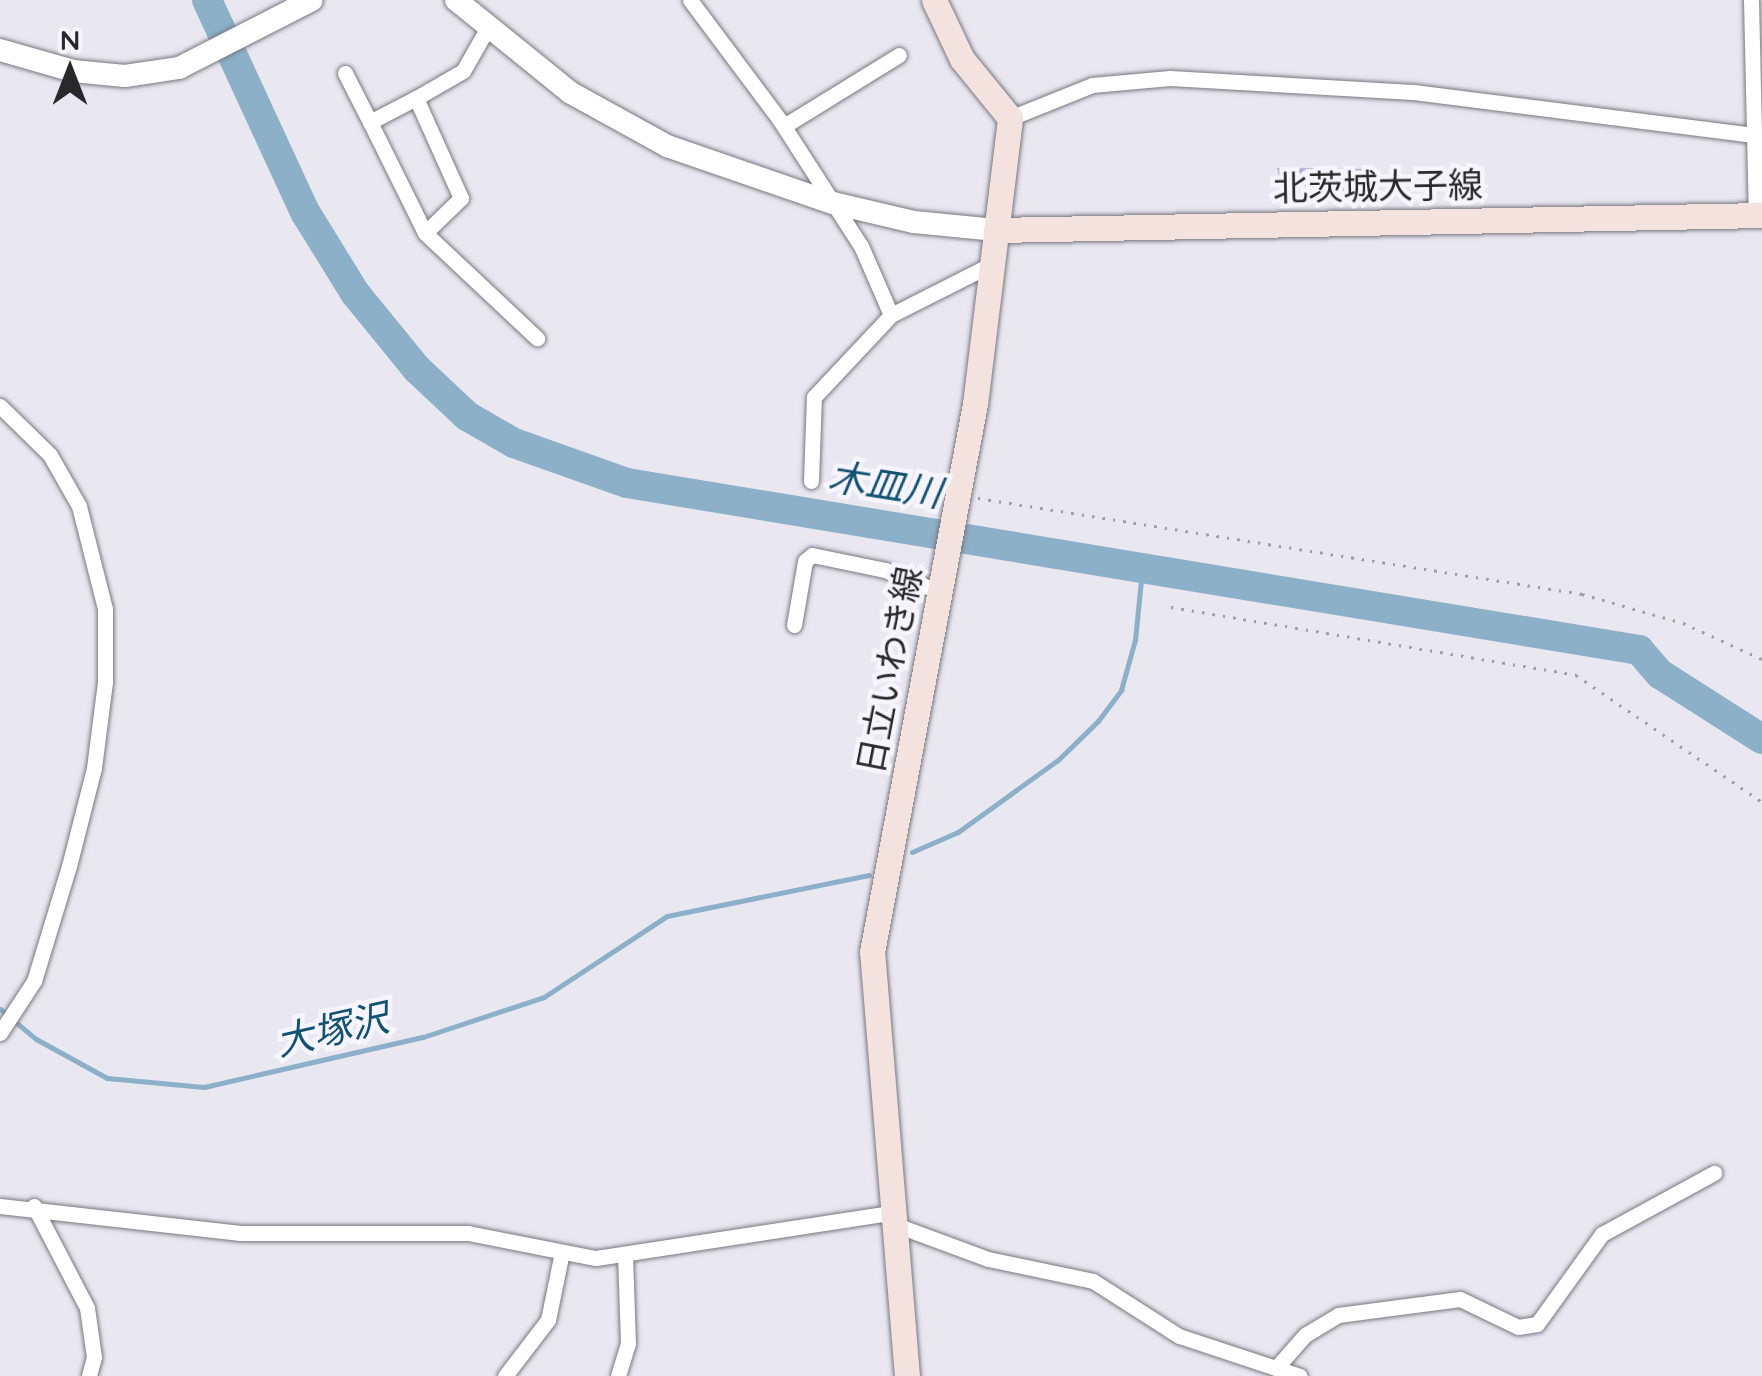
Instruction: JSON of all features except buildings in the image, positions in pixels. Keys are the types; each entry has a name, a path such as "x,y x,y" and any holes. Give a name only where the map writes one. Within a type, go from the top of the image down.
{"main road":[{"path":"0,50 73,71 125,76 178,68 312,0"},
{"path":"456,0 487,29 572,93 642,134 715,166 833,203 914,222 996,230"},
{"path":"934,0 962,59 1010,118"},
{"name":"日立いわき線","path":"907,1376 872,952 956,501 994,263 1010,118"},
{"name":"北茨城大子線","path":"996,230 1759,215"}],"street":[{"path":"690,0 784,126 833,203 892,315"},
{"path":"1751,0 1759,215"},
{"path":"370,122 463,71 487,29"},
{"path":"784,126 899,55"},
{"path":"345,73 425,233 536,338"},
{"path":"1010,118 1092,85 1170,78 1414,92 1759,136"},
{"path":"416,98 461,198 425,233"},
{"path":"811,482 814,397 892,315 994,263"},
{"path":"0,406 50,454 79,506 105,609 105,682 94,768 70,866 34,981 0,1033"},
{"path":"794,624 805,561 812,555 942,582"},
{"path":"1276,1368 1304,1336 1338,1315 1460,1299 1518,1326 1538,1324 1602,1234 1714,1173"},
{"path":"0,1206 34,1206 240,1232 468,1233 562,1252 625,1255 896,1218 988,1259 1093,1281 1180,1336 1300,1376"},
{"path":"34,1206 86,1308 94,1357 89,1376"},
{"path":"506,1376 548,1320 562,1252"},
{"path":"618,1376 628,1344 625,1255"}],"path":[{"path":"956,501 1582,594 1683,623 1762,659"},
{"path":"1171,607 1576,675 1762,802"}],"waterway":[{"name":"木皿川","path":"207,0 305,212 355,293 417,369 467,416 514,443 627,483 1639,650 1660,674 1762,739"},
{"path":"912,852 958,832 1058,760 1098,721 1121,690 1135,640 1142,570"},
{"name":"大塚沢","path":"0,1009 36,1039 107,1078 204,1087 423,1037 544,997 667,916 869,875"}]}
